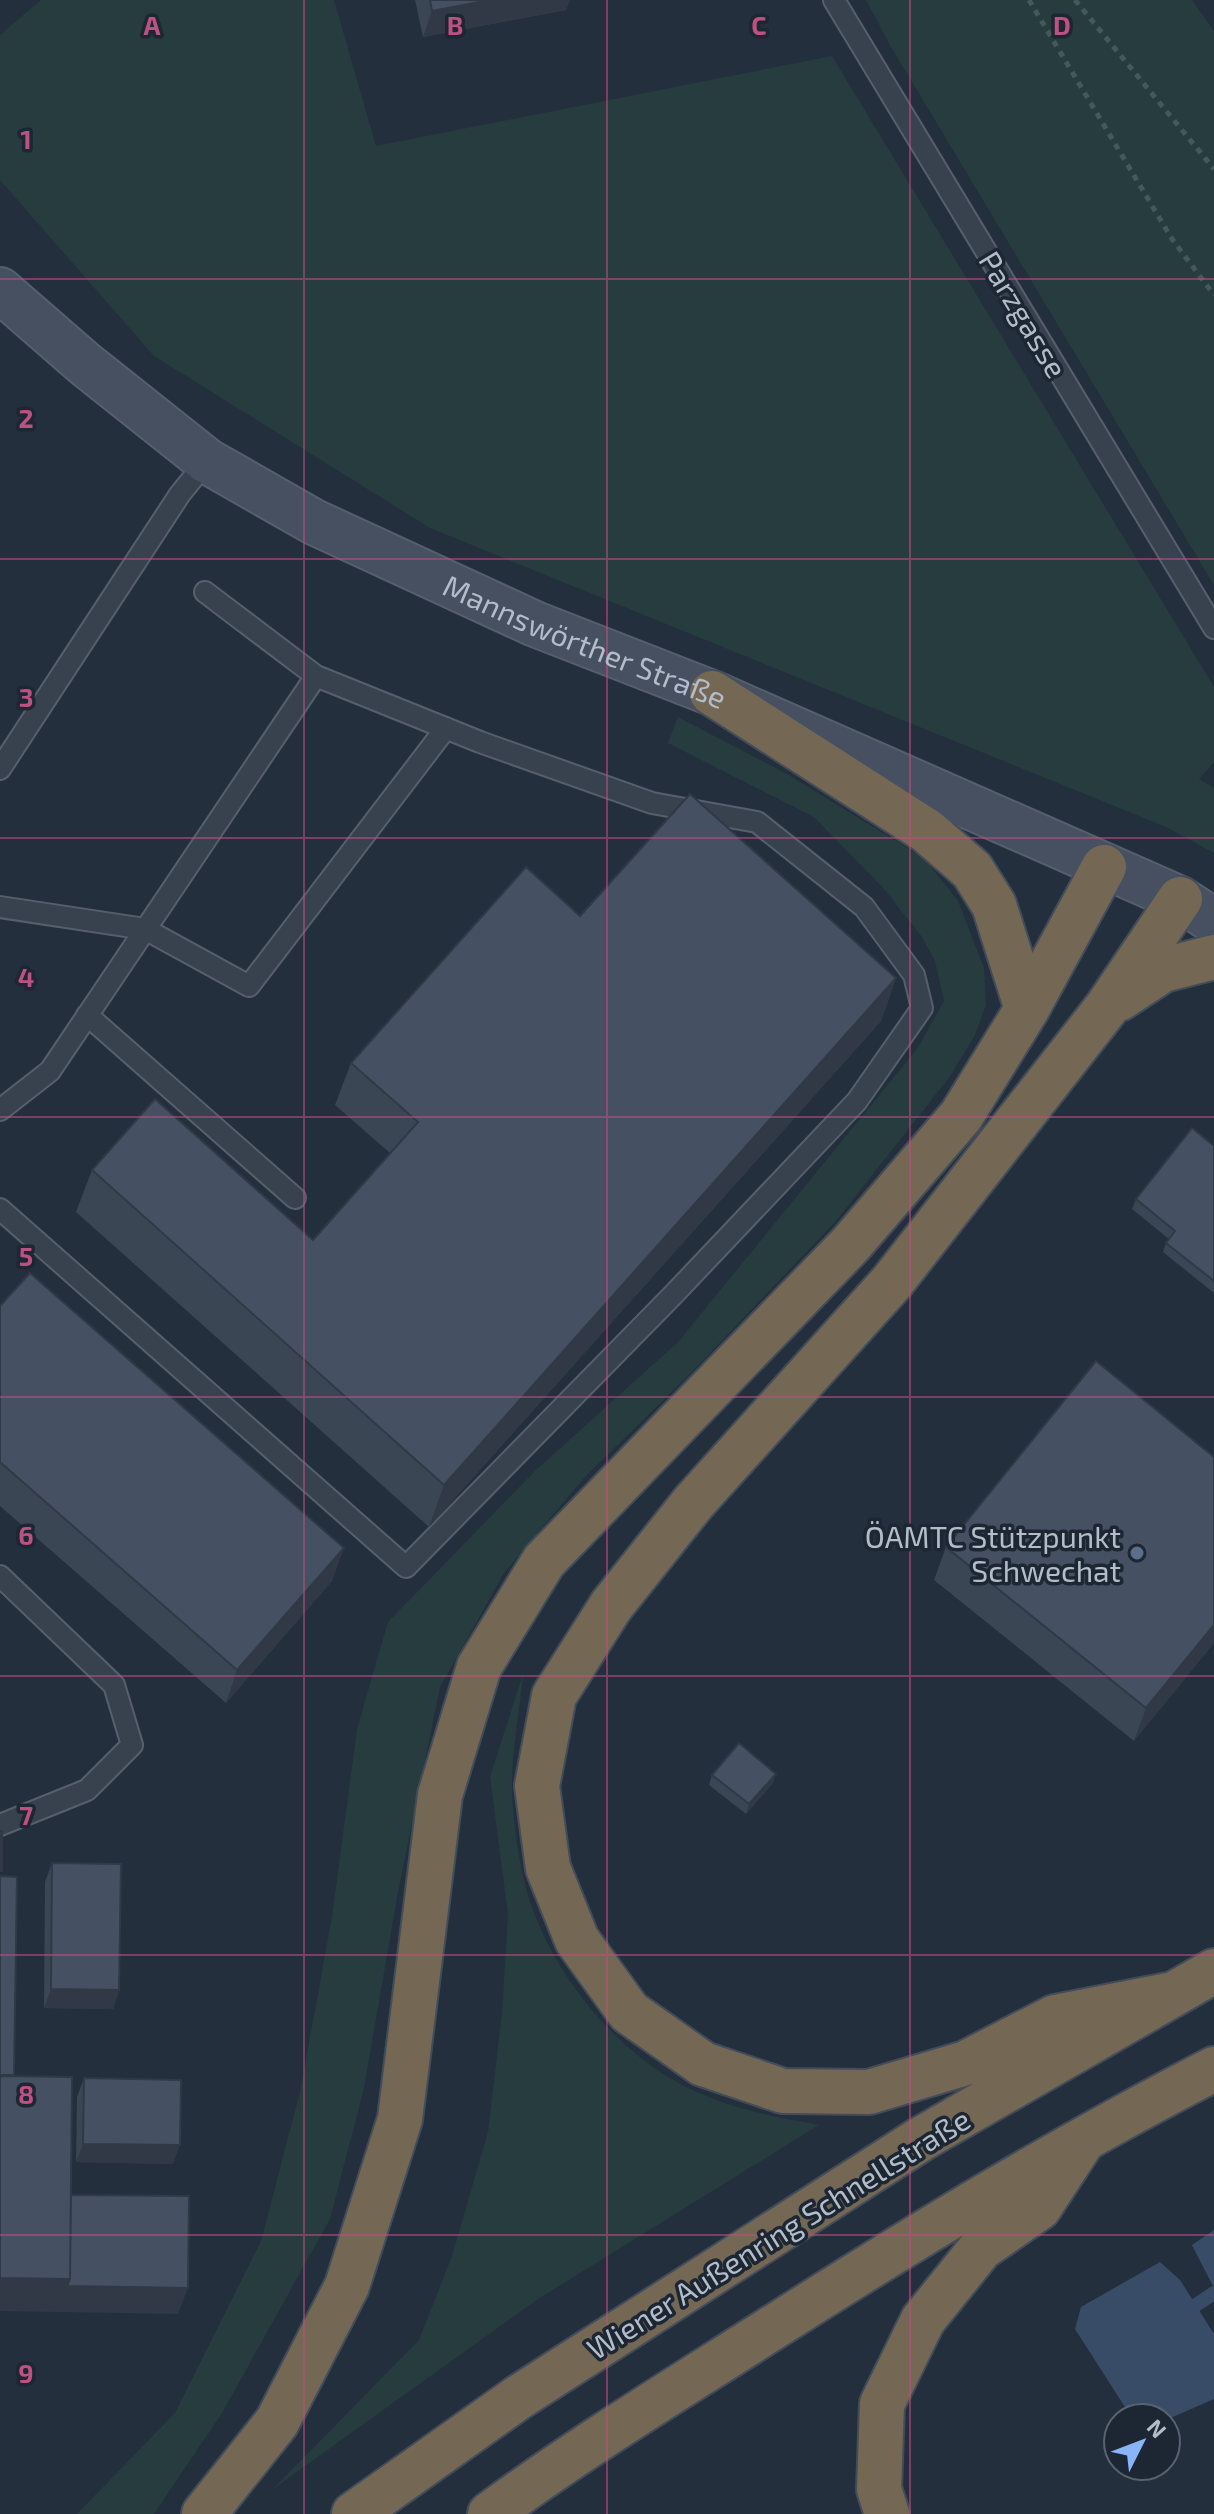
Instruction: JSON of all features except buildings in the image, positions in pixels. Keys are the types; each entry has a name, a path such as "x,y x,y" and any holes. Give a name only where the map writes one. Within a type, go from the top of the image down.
{"highway":[{"path":"712,693 927,831 972,870 994,905 1027,1009"},
{"path":"204,2514 277,2422 347,2286 400,2119 440,1795 479,1667 544,1561 850,1245 961,1116 1027,1009 1104,867"},
{"path":"1168,1995 1055,2017 966,2063 869,2092 783,2091 703,2064 629,2012 577,1940 548,1868 537,1786 554,1696 611,1606 693,1503 892,1282 1107,1007 1197,910"},
{"path":"1107,1007 1163,970 1214,957"},
{"name":"Wiener Außenring Schnellstraße","path":"354,2514 519,2397 921,2139 1214,1971"},
{"path":"490,2514 562,2461 907,2241 1087,2134 1214,2069"},
{"path":"887,2514 879,2489 882,2404 923,2320 981,2248 1039,2208 1087,2134"}],"main road":[{"name":"Mannswörther Straße","path":"0,290 85,364 207,461 314,522 535,624 712,693 1197,910"}],"lane":[{"name":"Parzgasse","path":"834,0 1214,628"},
{"path":"0,769 180,494 207,461"},
{"path":"0,1209 406,1567 673,1295 857,1101 922,1008 914,975 864,907 757,822 652,803 446,728 316,676 205,592"},
{"path":"0,1110 50,1071 316,676"},
{"path":"0,907 145,929 249,986 446,728"},
{"path":"87,1015 295,1198"},
{"path":"0,1576 114,1685 132,1745 87,1790 0,1825"}],"path":[{"path":"1029,0 1172,239 1214,295"},
{"path":"1075,0 1214,169"}],"green space":[{"path":"41,0 334,0 376,146 832,56 1214,687 1214,762 1199,779 1214,788 1214,853 1166,827 430,528 154,356 0,180 0,35"},
{"path":"866,0 1192,0 1214,31 1214,585 890,45"},
{"path":"678,717 787,774 924,858 958,901 984,968 986,1005 975,1035 951,1075 836,1221 693,1371 584,1478 504,1573 440,1687 398,1892 364,2088 330,2219 222,2413 154,2514 77,2514 175,2413 261,2241 300,2092 332,1917 357,1729 388,1622 535,1471 678,1342 917,1049 944,1001 935,961 922,937 884,889 814,817 668,743"},
{"path":"523,1674 512,1776 519,1853 535,1915 545,1939 573,1985 607,2027 647,2063 668,2077 722,2102 819,2125 538,2299 273,2489 419,2340 452,2256 488,2132 502,2013 508,1914 490,1777"}],"water":[{"path":"1214,2230 1214,2288 1192,2245"},
{"path":"1160,2262 1180,2280 1214,2334 1214,2399 1182,2413 1182,2402 1122,2402 1075,2329 1081,2307"}],"waterway":[{"path":"1196,2305 1214,2293"}],"place":[{"name":"ÖAMTC Stützpunkt Schwechat","path":"1137,1553"}]}
